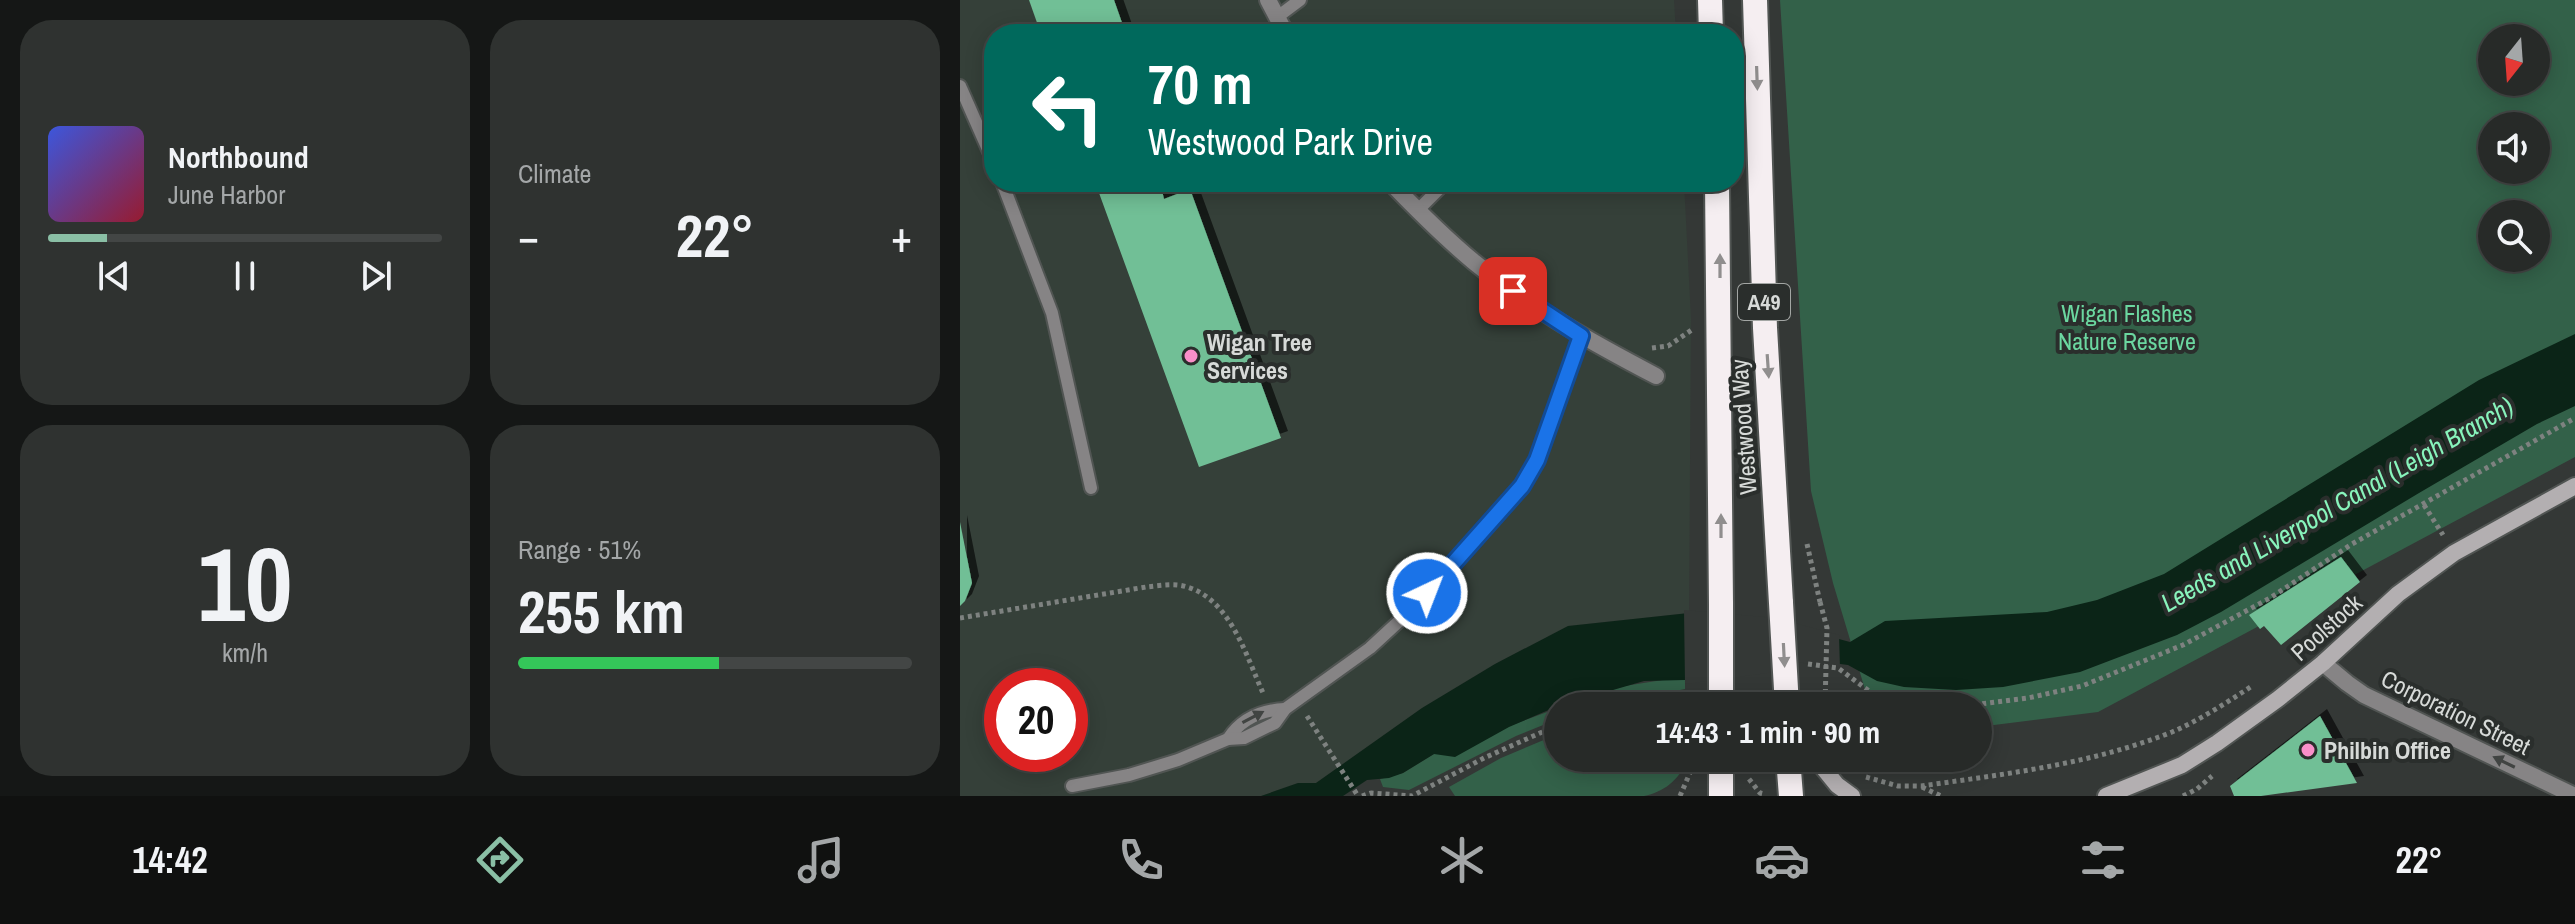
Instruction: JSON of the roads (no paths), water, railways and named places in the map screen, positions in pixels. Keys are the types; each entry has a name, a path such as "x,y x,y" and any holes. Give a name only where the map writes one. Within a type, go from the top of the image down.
{"highway":[{"path":"1710,0 1711,24"},
{"name":"Westwood Way","path":"1755,0 1765,328 1786,692"},
{"name":"Westwood Way","path":"1716,692 1721,604 1717,192"},
{"path":"1721,772 1721,796"},
{"path":"1789,772 1791,796"}],"main road":[{"name":"Poolstock","path":"2106,796 2182,765 2217,743 2323,663 2398,594 2454,553 2575,486"},
{"path":"1826,772 1852,796"}],"street":[{"path":"1268,0 1280,24"},
{"path":"1400,192 1474,262 1532,305 1581,336 1656,376"},
{"name":"Corporation Street","path":"2323,663 2364,695 2575,796"}],"lane":[{"path":"1276,18 1300,0"},
{"path":"960,86 984,140"},
{"path":"1006,192 1052,313 1091,488"},
{"path":"1418,210 1436,192"},
{"path":"1072,786 1129,775 1178,760 1228,739 1244,738 1275,723 1285,709 1370,648 1409,612 1522,486 1537,460 1581,336"}],"water":[{"name":"Leeds and Liverpool Canal (Leigh Branch)","path":"2575,334 2575,406 2537,424 2221,612 2177,635 2080,672 2003,687 1956,690 1904,687 1877,681 1848,665 1788,657 1685,680 1644,681 1606,692 1544,692 1544,712 1509,727 1455,757 1434,754 1403,773 1367,780 1343,796 1261,796 1298,783 1316,783 1422,708 1495,664 1568,626 1689,613 1775,622 1850,642 1885,621 2047,612 2097,600 2164,574 2479,380"}],"place":[{"name":"Wigan Tree Services","path":"1191,356"},
{"name":"Philbin Office","path":"2308,750"}],"park label":[{"name":"Wigan Flashes Nature Reserve","path":"2127,327"}]}
